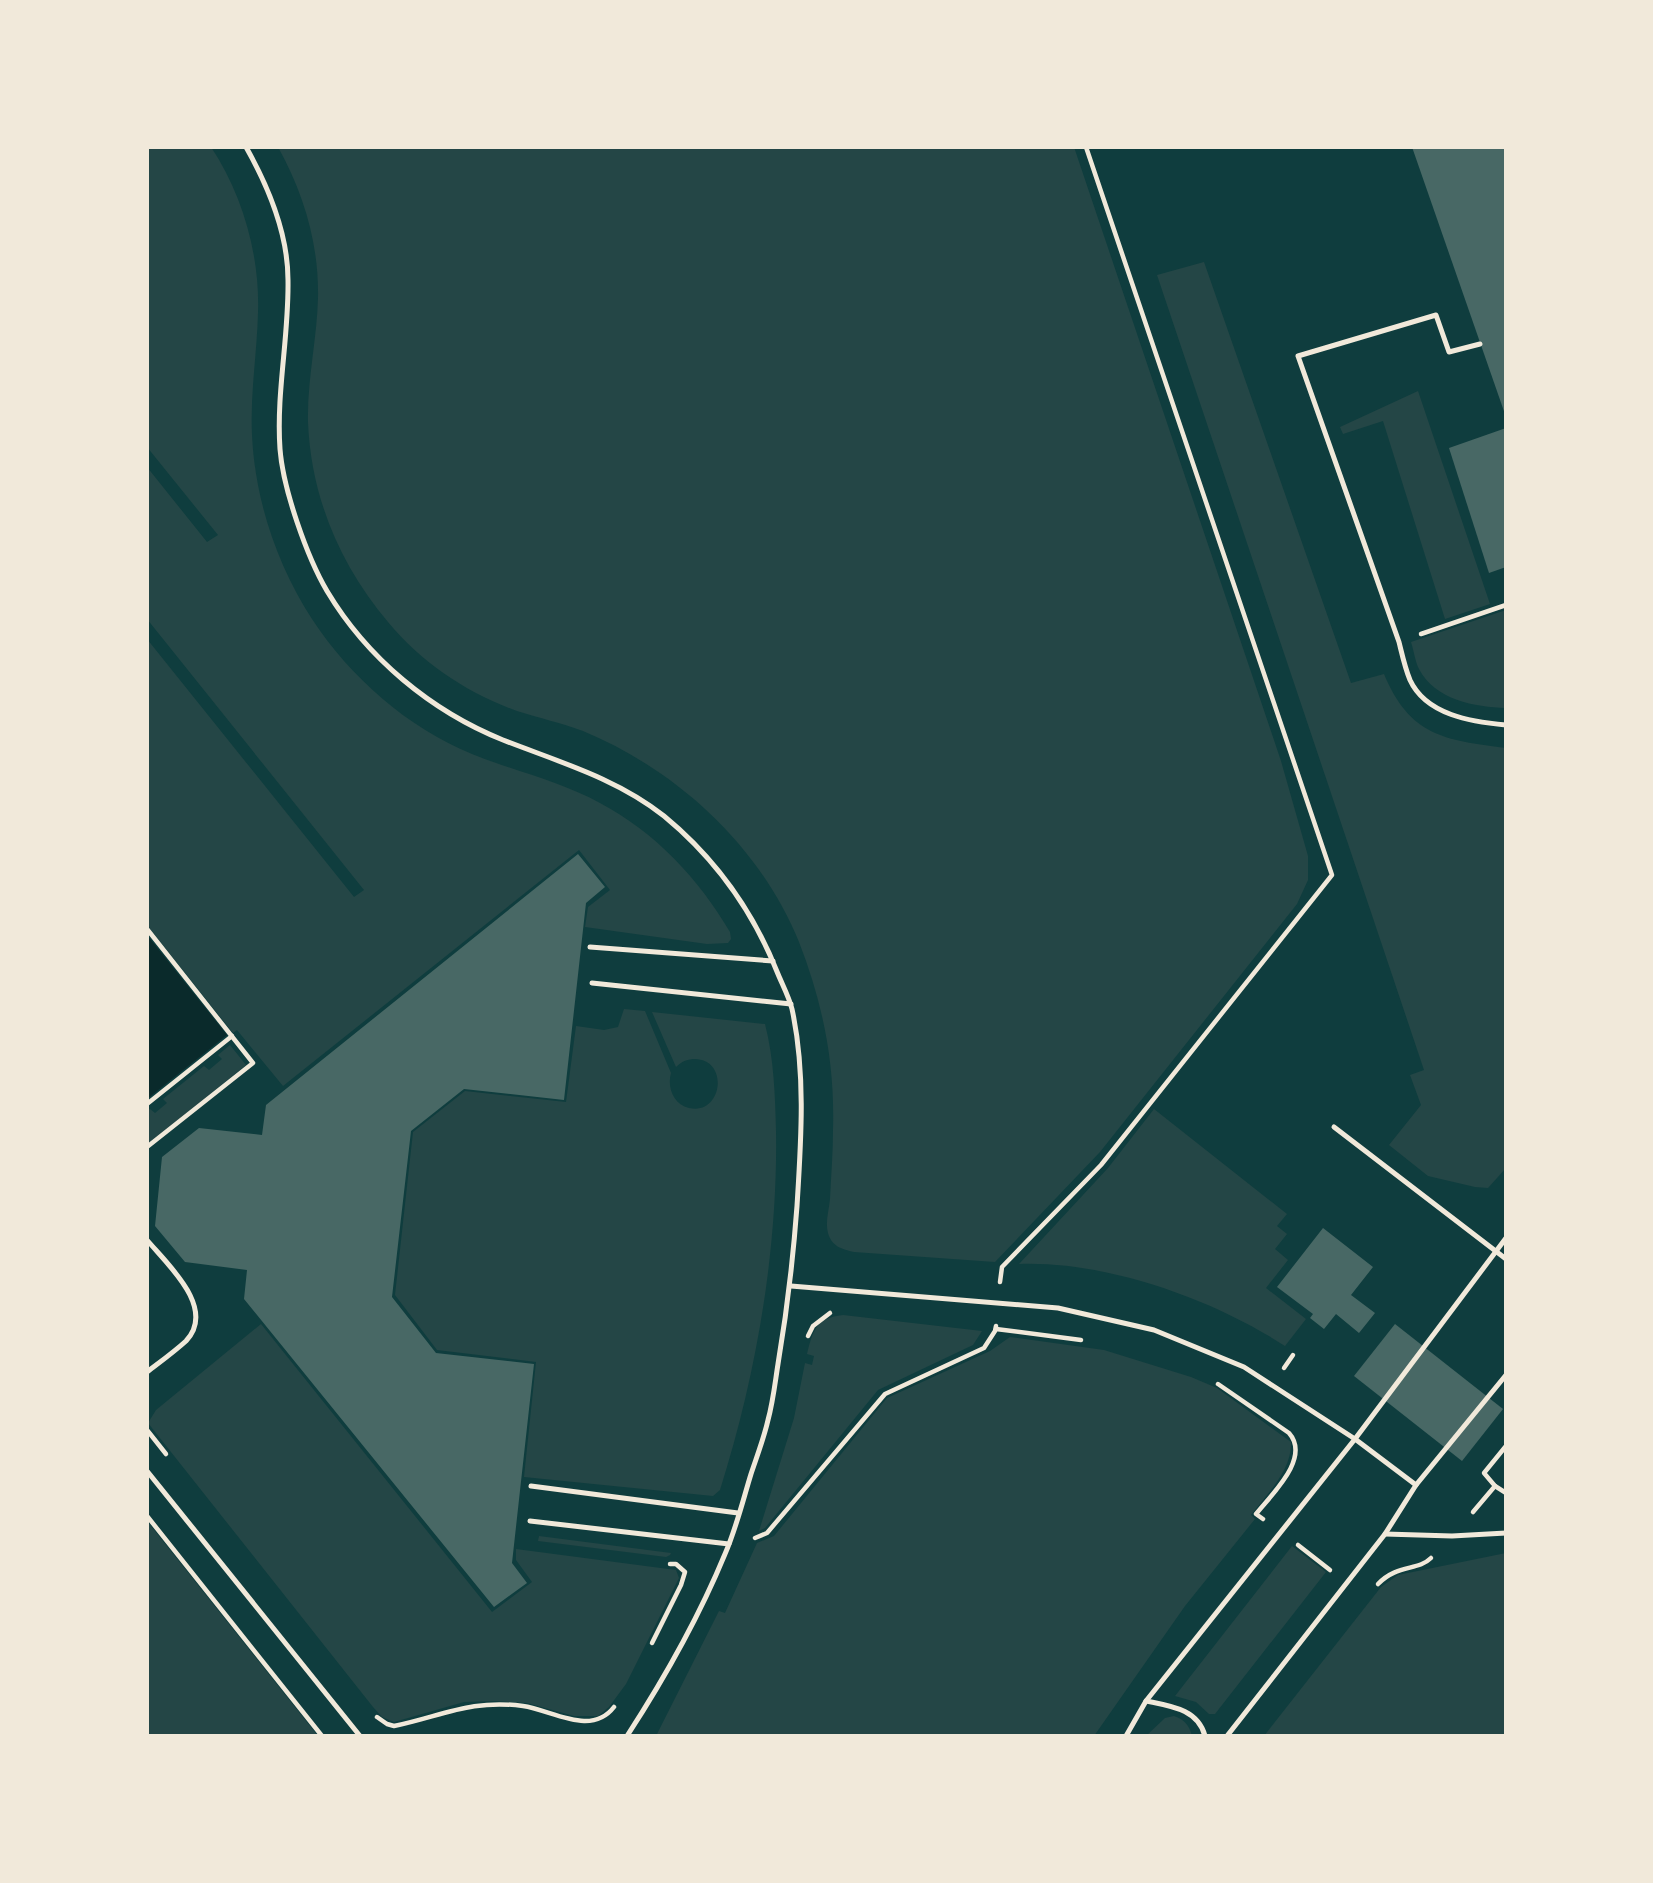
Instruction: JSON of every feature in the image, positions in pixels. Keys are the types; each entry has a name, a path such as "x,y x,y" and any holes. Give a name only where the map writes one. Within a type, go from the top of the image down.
{"lane":[{"path":"246,147 271,199 282,237 288,276 279,423 280,456 299,528 312,564 330,596 351,626 376,654 434,705 499,738 628,790 664,817 691,841 730,884 754,921 791,1004 801,1089 799,1170 791,1286 768,1420 727,1551 682,1641 627,1736"},
{"path":"1480,344 1449,352 1436,315 1298,356 1410,680 1420,694 1450,714 1474,722 1506,725"},
{"path":"590,947 773,961"},
{"path":"592,983 791,1004"},
{"path":"1334,1127 1506,1259"},
{"path":"1126,1736 1146,1701 1355,1439 1506,1238"},
{"path":"147,1240 191,1294 197,1316 188,1339 147,1371"},
{"path":"791,1286 1058,1308 1154,1330 1244,1367 1355,1439 1416,1485"},
{"path":"1227,1736 1385,1534 1416,1485 1506,1375"},
{"path":"147,1471 360,1736"},
{"path":"531,1486 738,1513"},
{"path":"530,1521 729,1544"},
{"path":"1385,1534 1452,1536 1506,1533"},
{"path":"1146,1701 1185,1711 1202,1725 1205,1736"}],"path":[{"path":"756,1527 752,1540 767,1533 885,1394 984,1348 996,1329 1002,1267 1101,1165 1332,875 1086,147"},
{"path":"1399,642 1506,605"},
{"path":"147,929 253,1063 147,1147"},
{"path":"147,1104 232,1036"},
{"path":"806,1340 820,1318 843,1311"},
{"path":"982,1328 1084,1340"},
{"path":"1218,1383 1294,1439 1296,1455 1292,1465 1256,1514 1368,1597 1388,1575 1425,1564 1495,1486"},
{"path":"147,1430 173,1462"},
{"path":"1506,1446 1484,1473 1495,1486 1506,1493"},
{"path":"147,1516 322,1736"},
{"path":"648,1651 685,1572 727,1551"},
{"path":"663,1563 676,1564 685,1572"},
{"path":"370,1709 378,1719 394,1726 467,1705 496,1703 526,1706 589,1722 602,1719 619,1702"}],"shaded area":[{"path":"147,147 211,147 240,206 252,248 258,291 252,435 258,484 270,531 288,577 327,640 362,680 425,730 472,754 585,795 639,828 674,858 718,912 730,932 731,939 728,943 707,944 585,927 588,907 610,890 579,850 283,1086 237,1030 233,1033 147,925 147,639 354,897 364,890 147,619 147,467 207,542 218,535 147,447"},
{"path":"278,147 1074,147 1281,761 1308,856 1308,880 1297,904 1100,1152 995,1262 854,1252 832,1241 827,1225 833,1105 826,1034 815,988 799,942 762,874 712,815 651,767 618,747 583,731 498,704 447,675 401,637 356,577 331,529 315,477 310,450 309,391 318,298 316,258 302,201"},
{"path":"1204,262 1351,683 1384,674 1405,711 1418,723 1464,742 1506,748 1506,1168 1488,1188 1428,1176 1389,1145 1421,1105 1410,1075 1424,1070 1157,275"},
{"path":"1418,391 1490,604 1445,619 1383,421 1343,434 1340,427"},
{"path":"1506,610 1506,708 1457,700 1445,695 1426,680 1418,666 1411,642"},
{"path":"147,935 227,1035 147,1099"},
{"path":"624,1009 645,1011 671,1073 670,1084 675,1099 689,1108 700,1108 709,1104 718,1087 717,1077 706,1062 695,1059 676,1067 652,1012 765,1024 768,1037 774,1077 776,1131 776,1176 769,1267 744,1403 720,1490 713,1496 524,1477 536,1362 437,1350 395,1295 413,1132 465,1091 566,1102 576,1026 604,1030 618,1027"},
{"path":"230,1045 246,1065 147,1145 147,1111 150,1109 155,1113 167,1103 163,1099 204,1066 209,1070 222,1059 218,1055"},
{"path":"1154,1109 1287,1214 1277,1226 1287,1234 1275,1249 1288,1260 1266,1288 1306,1319 1285,1346 1225,1313 1158,1286 1088,1269 1019,1264 1108,1168"},
{"path":"843,1315 982,1331 973,1345 878,1390 765,1528 759,1531 794,1418 805,1363 812,1365 814,1356 807,1354 811,1338 821,1322"},
{"path":"261,1324 492,1612 532,1582 516,1560 516,1549 676,1570 679,1578 626,1684 609,1707 598,1716 574,1716 527,1703 464,1702 394,1722 382,1717 148,1423 156,1410"},
{"path":"1010,1337 1104,1350 1191,1377 1217,1388 1291,1442 1283,1472 1251,1515 1255,1519 1185,1606 1094,1736 656,1736 719,1611 725,1613 757,1543 774,1536 887,1398 990,1351"},
{"path":"147,1521 318,1736 147,1736"},
{"path":"539,1536 671,1553 666,1557 538,1541"},
{"path":"1292,1546 1326,1572 1215,1714 1209,1714 1196,1702 1175,1696"},
{"path":"1506,1553 1506,1736 1264,1736 1381,1587 1398,1575"},
{"path":"1174,1716 1186,1723 1192,1736 1146,1736 1165,1718"}],"building":[{"path":"1412,147 1506,147 1506,417"},
{"path":"1506,428 1506,567 1489,573 1449,448"},
{"path":"578,854 605,887 586,903 564,1100 464,1089 411,1131 392,1297 436,1353 534,1364 512,1563 527,1583 494,1607 244,1299 247,1270 185,1262 155,1226 162,1157 199,1128 262,1135 266,1105"},
{"path":"1323,1228 1373,1267 1351,1295 1375,1313 1359,1333 1336,1314 1324,1329 1310,1318 1313,1314 1277,1287"},
{"path":"1395,1324 1503,1409 1462,1461 1354,1376"}]}
